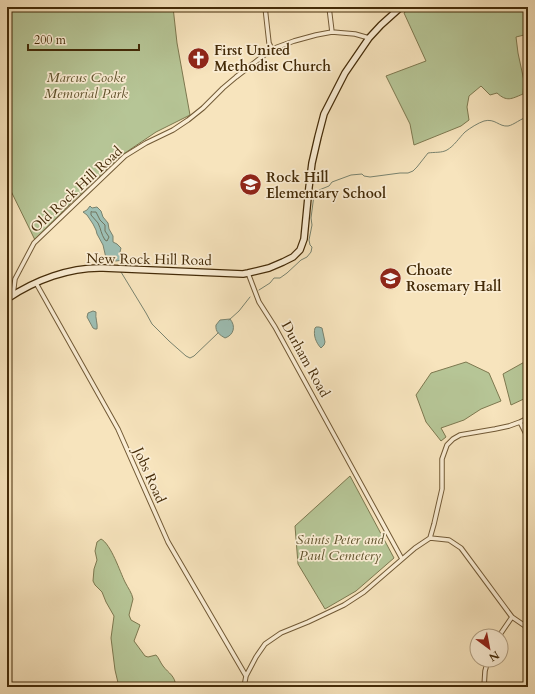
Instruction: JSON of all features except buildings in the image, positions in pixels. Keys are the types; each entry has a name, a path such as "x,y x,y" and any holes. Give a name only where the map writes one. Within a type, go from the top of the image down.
{"main road":[{"path":"248,273 269,268 283,262 293,257 300,250 304,239 312,162 324,114 345,73 369,38 380,25 401,7"},
{"name":"New Rock Hill Road","path":"7,298 36,283 79,269 94,268 232,274 248,273"}],"street":[{"path":"265,7 269,43 272,49"},
{"path":"329,7 332,32"},
{"name":"Old Rock Hill Road","path":"13,295 14,278 34,243 125,156 146,143 173,130 188,120 236,77 272,49 294,41 332,32 354,34 369,38"},
{"name":"Durham Road","path":"248,273 259,302 276,327 402,559"},
{"name":"Jobs Road","path":"36,283 118,429 168,542 246,676"},
{"path":"244,687 246,676 265,644 281,633 344,605 364,592 415,548 430,538 442,489 442,459 447,445 453,439 460,435 495,429 520,422 528,418"},
{"path":"520,422 528,438"},
{"path":"430,538 449,540 461,548 512,617 528,628"},
{"path":"504,628 512,617"},
{"path":"484,687 486,668"}],"green space":[{"name":"Marcus Cooke Memorial Park","path":"7,7 173,7 177,43 190,115 156,132 122,155 70,204 35,240 7,183"},
{"path":"411,7 528,7 528,34 516,37 524,81 523,94 506,99 497,93 490,95 481,86 469,96 467,107 469,120 461,126 414,145 410,124 386,76 426,61 404,13"},
{"path":"528,360 528,397 511,405 503,374"},
{"path":"466,362 489,373 501,401 481,409 464,420 441,428 446,437 441,441 426,422 416,395 431,373"},
{"name":"Saints Peter and Paul Cemetery","path":"350,476 394,558 356,591 325,609 298,564 295,526"},
{"path":"101,539 112,552 133,599 129,615 131,620 140,625 134,641 145,656 148,657 156,655 158,657 163,666 173,677 176,687 119,687 115,670 111,638 114,616 102,592 93,581 94,569 97,560 95,551 97,542"}],"water":[{"path":"90,206 92,208 97,207 101,211 103,217 108,223 109,229 113,236 113,242 121,248 120,252 124,258 123,260 116,261 106,258 103,245 93,224 83,212"},
{"path":"93,311 96,312 97,329 93,328 87,317 88,313"},
{"path":"230,319 233,324 233,330 228,337 225,338 217,331 216,325 220,320"},
{"path":"316,327 322,328 325,342 321,348 316,341 314,331"}],"waterway":[{"path":"259,290 270,283 274,278 280,278 287,273 311,252 312,247 309,240 312,225 311,218 314,195 319,190 329,186 332,182 351,175 362,174 370,177 408,173 413,171 428,153 447,150 465,132 479,123 488,120 508,126 528,117"},
{"path":"121,272 152,324 186,356 190,358 194,356 218,333"},
{"path":"229,320 239,311 250,297"}],"place":[{"name":"First United Methodist Church","path":"198,58"},
{"name":"Rock Hill Elementary School","path":"251,185"},
{"name":"Choate Rosemary Hall","path":"390,278"}]}
